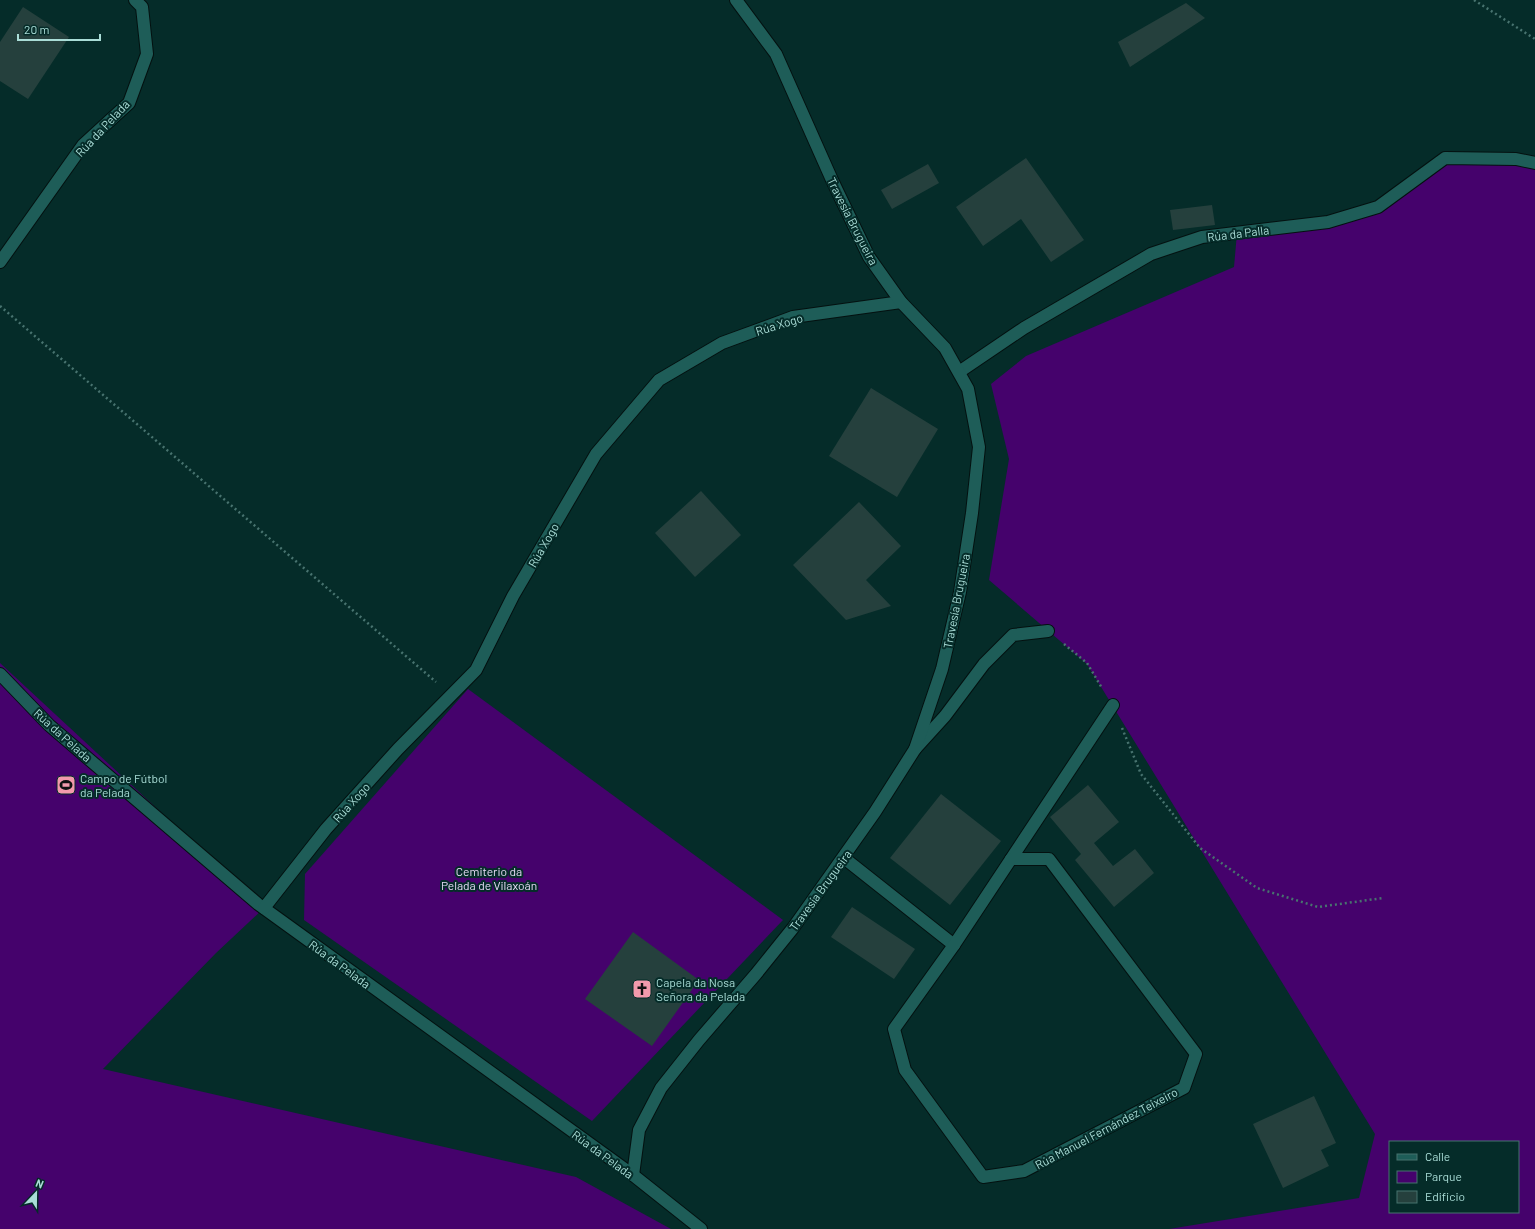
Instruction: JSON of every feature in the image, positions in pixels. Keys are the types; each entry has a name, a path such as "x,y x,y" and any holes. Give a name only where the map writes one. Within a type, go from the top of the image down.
{"street":[{"name":"Rúa da Pelada","path":"0,262 83,145 129,103 147,54 142,7 135,0"},
{"name":"Travesía Brugueira","path":"633,1175 639,1130 661,1088 699,1040 756,974 793,928 844,858 875,812 914,749 942,669 960,592 972,513 979,447 968,389 959,372 945,348 901,302 869,257 832,180 776,54 736,0"},
{"name":"Rúa da Palla","path":"959,372 1024,328 1151,254 1202,237 1328,222 1378,207 1445,158 1516,159 1535,163"},
{"name":"Rúa Xogo","path":"264,908 326,829 398,749 476,670 513,596 596,454 659,380 722,343 793,317 901,302"},
{"path":"914,749 945,716 984,664 1013,635 1048,631"},
{"name":"Rúa da Pelada","path":"0,674 48,725 264,908 633,1175 701,1229"},
{"path":"1011,859 1112,705"},
{"path":"844,858 954,945"},
{"name":"Rúa Manuel Fernández Teixeiro","path":"1011,859 1049,859 1196,1054 1184,1088 1024,1171 983,1176 905,1070 894,1029 954,945 1011,859"}],"path":[{"path":"1474,0 1535,39"},
{"path":"0,306 452,695"},
{"path":"1048,631 1087,664 1112,705 1141,774 1200,848 1257,888 1318,907 1383,898"}],"green space":[{"path":"1445,158 1535,163 1535,1229 1169,1229 1359,1198 1375,1134 1087,664 989,580 1009,459 991,384 1026,356 1234,267 1237,233 1378,207"},
{"path":"0,663 264,908 216,953 103,1069 576,1177 671,1229 0,1229"},
{"name":"Cemiterio da Pelada de Vilaxoán","path":"468,689 783,920 592,1121 304,920 305,874"}],"building":[{"path":"1186,3 1205,18 1130,67 1118,42"},
{"path":"23,7 69,37 28,99 0,81 0,42"},
{"path":"1026,158 1084,240 1051,262 1021,219 983,246 956,207"},
{"path":"928,164 939,183 892,209 881,190"},
{"path":"1212,205 1215,225 1173,230 1170,210"},
{"path":"871,388 938,429 897,497 829,456"},
{"path":"701,491 741,535 695,577 655,533"},
{"path":"859,502 901,546 866,580 891,606 846,620 793,565"},
{"path":"1088,785 1119,822 1094,843 1113,866 1135,849 1154,873 1114,907 1075,860 1081,854 1050,817"},
{"path":"941,794 1001,841 950,905 890,858"},
{"path":"852,907 915,949 894,979 831,937"},
{"name":"Capela da Nosa Señora da Pelada","path":"633,932 699,980 652,1046 585,999"},
{"path":"1314,1096 1336,1143 1321,1150 1329,1166 1283,1188 1253,1124"}],"place":[{"name":"Campo de Fútbol da Pelada","path":"66,785"},
{"name":"Capela da Nosa Señora da Pelada","path":"642,989"}]}
